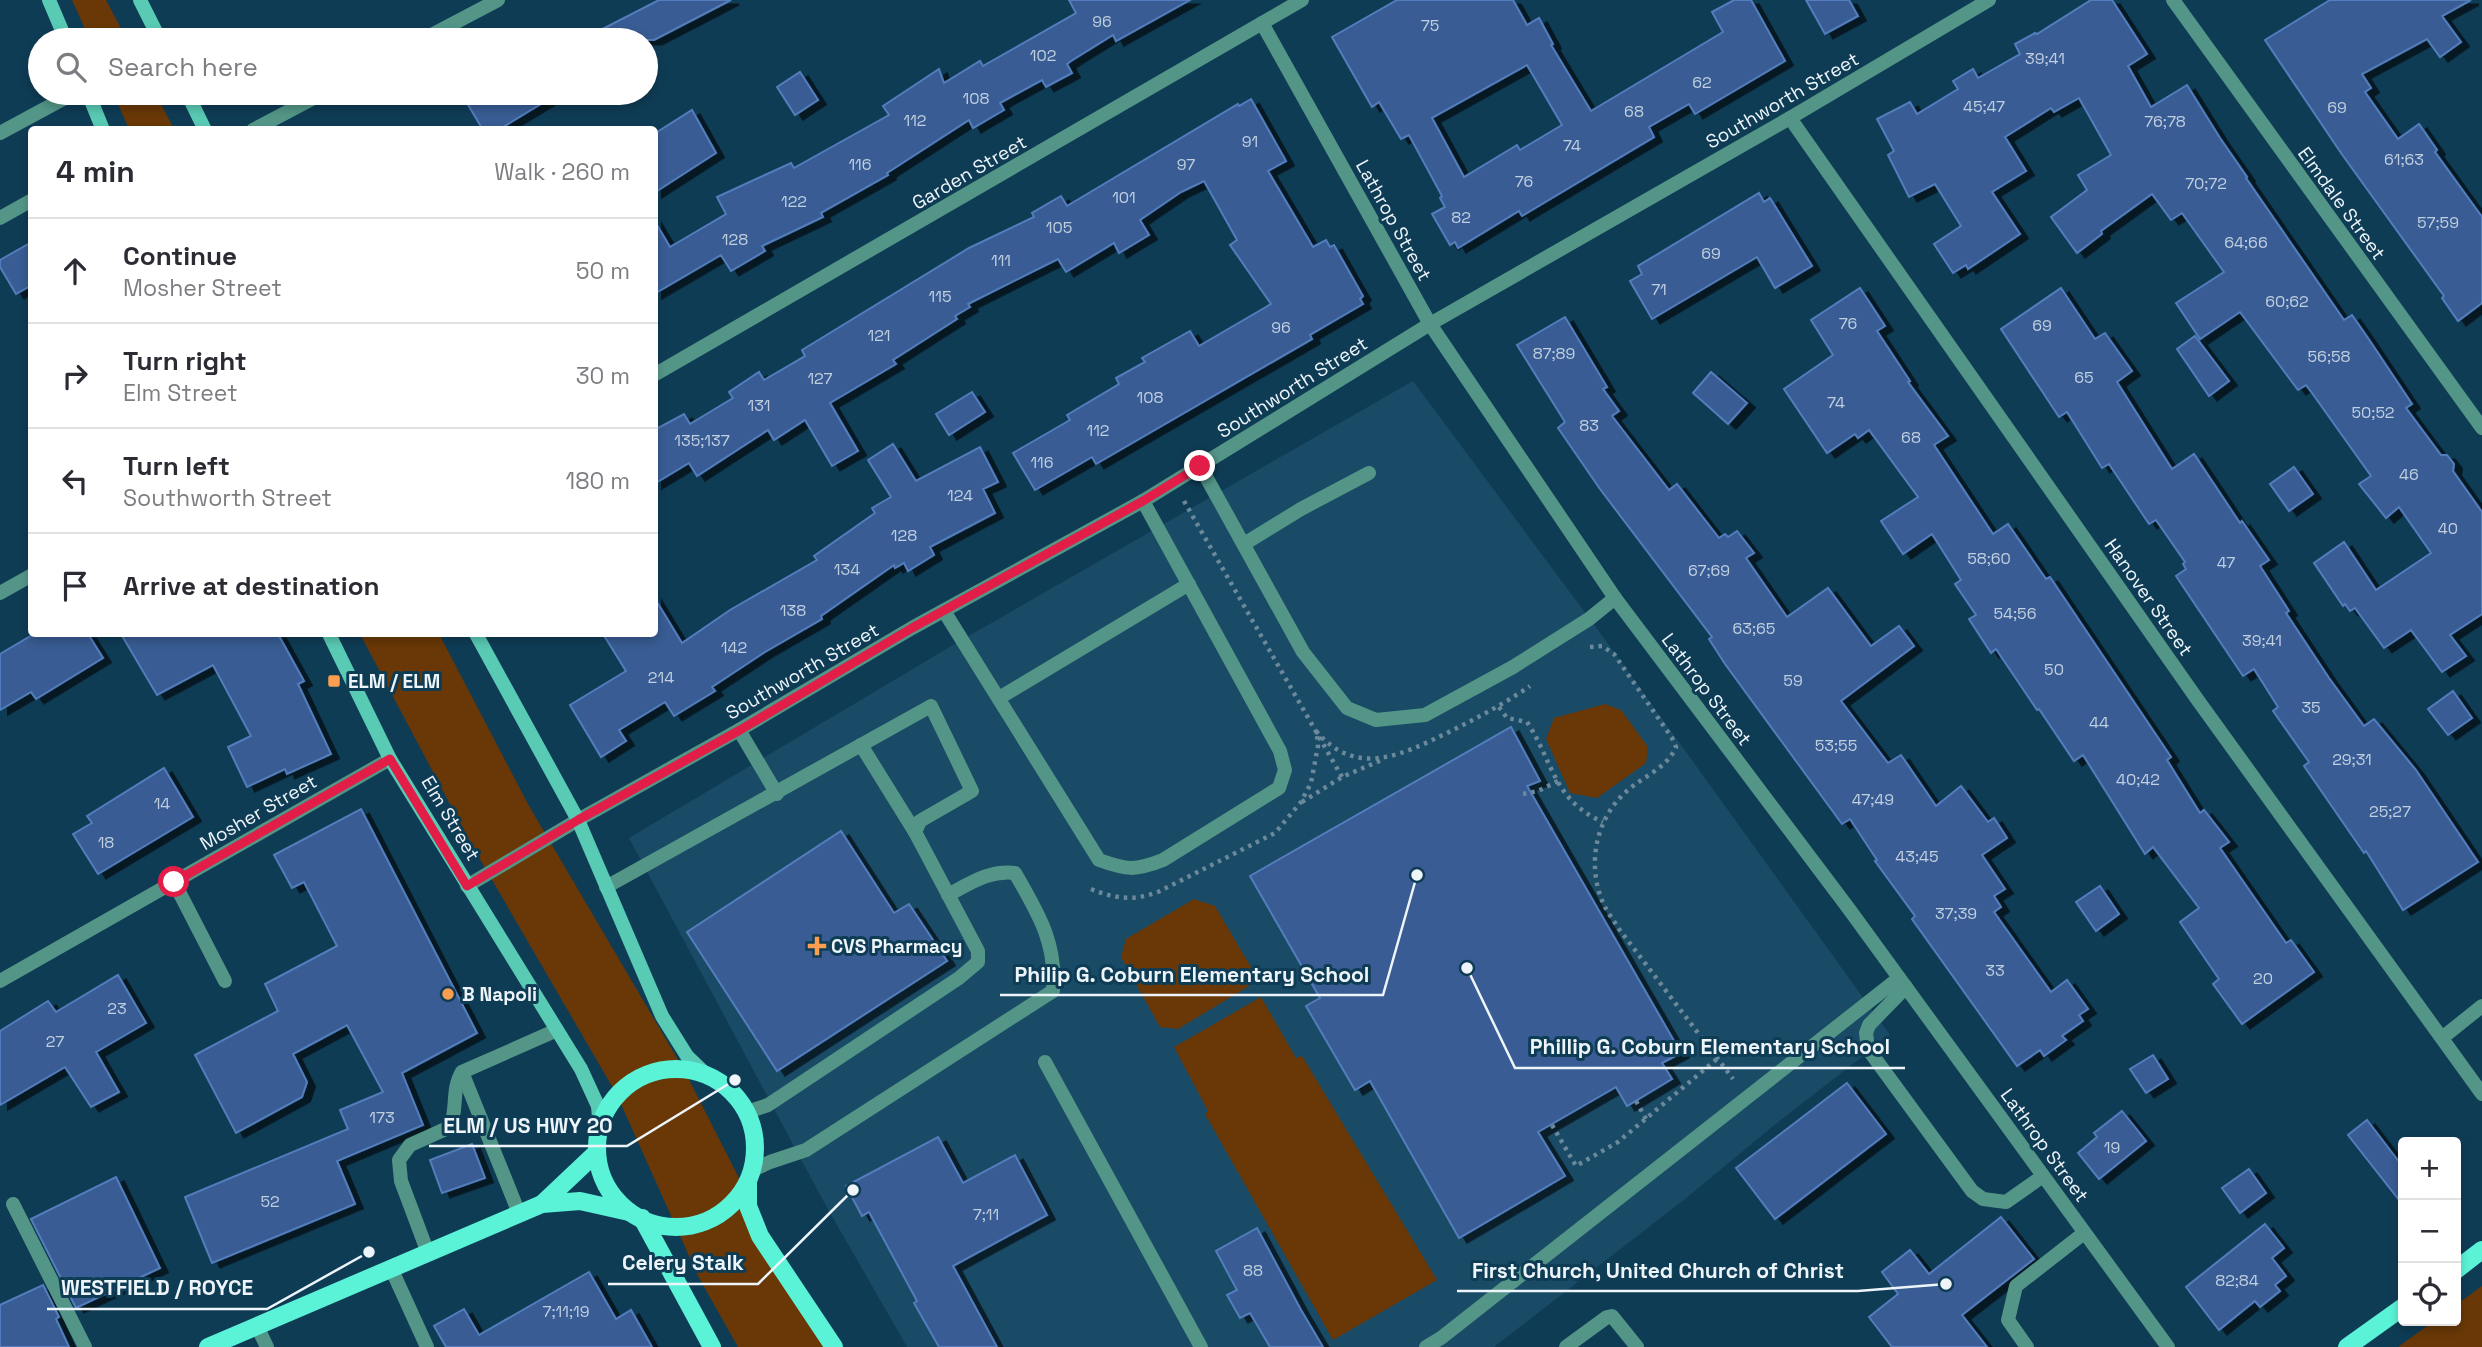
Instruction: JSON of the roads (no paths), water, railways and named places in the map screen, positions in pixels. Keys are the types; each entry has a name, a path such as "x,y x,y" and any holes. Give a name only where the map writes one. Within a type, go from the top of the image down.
{"main road":[{"path":"49,0 61,28"},
{"path":"140,0 154,28"},
{"path":"93,105 101,126"},
{"path":"193,105 203,126"},
{"name":"Elm Street","path":"330,637 390,759 593,1091 600,1115 600,1131"},
{"path":"208,1347 542,1204 580,1200 636,1215 653,1224 679,1228 705,1222 728,1209 745,1188 750,1175 754,1164 755,1137 747,1112 731,1091 709,1077 687,1056 662,1016 578,820 478,637"},
{"path":"709,1077 684,1070 659,1071 636,1080 617,1096 603,1118 596,1153 611,1193 636,1215 712,1347"},
{"path":"542,1204 596,1153"},
{"path":"750,1175 748,1206 760,1236 834,1347"},
{"path":"2461,1266 2482,1250"},
{"path":"2347,1347 2398,1311"}],"street":[{"path":"445,28 498,0"},
{"name":"Garden Street","path":"658,373 1302,0"},
{"name":"Southworth Street","path":"467,886 944,611 1143,501 1430,324 1790,118 1989,0"},
{"name":"Elmdale Street","path":"2173,0 2482,428"},
{"name":"Lathrop Street","path":"1262,23 1430,324 1615,598 1903,983 2168,1347"},
{"path":"0,133 52,105"},
{"path":"261,126 300,105"},
{"name":"Hanover Street","path":"1790,118 2197,699 2482,1094"},
{"path":"0,218 28,202"},
{"path":"1200,466 1303,652 1347,708 1376,720 1425,715 1513,667 1589,619 1615,598"},
{"path":"1244,544 1301,509 1369,473"},
{"path":"944,611 1099,860 1124,869 1142,868 1163,860 1279,788 1285,770 1280,751 1143,501"},
{"path":"0,593 28,577"},
{"path":"999,698 1189,584"},
{"path":"607,887 931,706 972,791 920,821 915,832"},
{"path":"740,730 777,794"},
{"path":"747,1112 768,1105 959,978 978,962 978,951 915,832 861,745"},
{"name":"Mosher Street","path":"0,981 390,759"},
{"path":"750,1175 770,1162 806,1150 1053,991 1055,970 1044,924 1015,873 985,875 948,895"},
{"path":"174,882 225,981"},
{"path":"1426,1347 1748,1097 1903,983"},
{"path":"1903,983 1869,1024 1866,1033 1868,1049 1972,1191 1983,1199 2006,1202 2043,1175"},
{"path":"2442,1038 2482,1006"},
{"path":"428,1253 401,1181 399,1160 410,1145 450,1127 454,1117 456,1082 462,1072 557,1030"},
{"path":"1045,1062 1201,1347"},
{"path":"462,1072 519,1213"},
{"path":"13,1204 85,1347"},
{"path":"2027,1347 2008,1321 2016,1286 2084,1233"},
{"path":"391,1268 427,1347"},
{"path":"1566,1347 1612,1316 1637,1347"},
{"path":"257,1326 267,1347"}],"place":[{"name":"ELM / ELM","path":"334,681"},
{"name":"Philip G. Coburn Elementary School","path":"1417,875"},
{"name":"CVS Pharmacy","path":"817,946"},
{"name":"Phillip G. Coburn Elementary School","path":"1467,968"},
{"name":"B Napoli","path":"448,994"},
{"name":"ELM / US HWY 20","path":"735,1080"},
{"name":"Celery Stalk","path":"853,1190"},
{"name":"WESTFIELD / ROYCE","path":"369,1252"},
{"name":"First Church, United Church of Christ","path":"1946,1284"}]}
